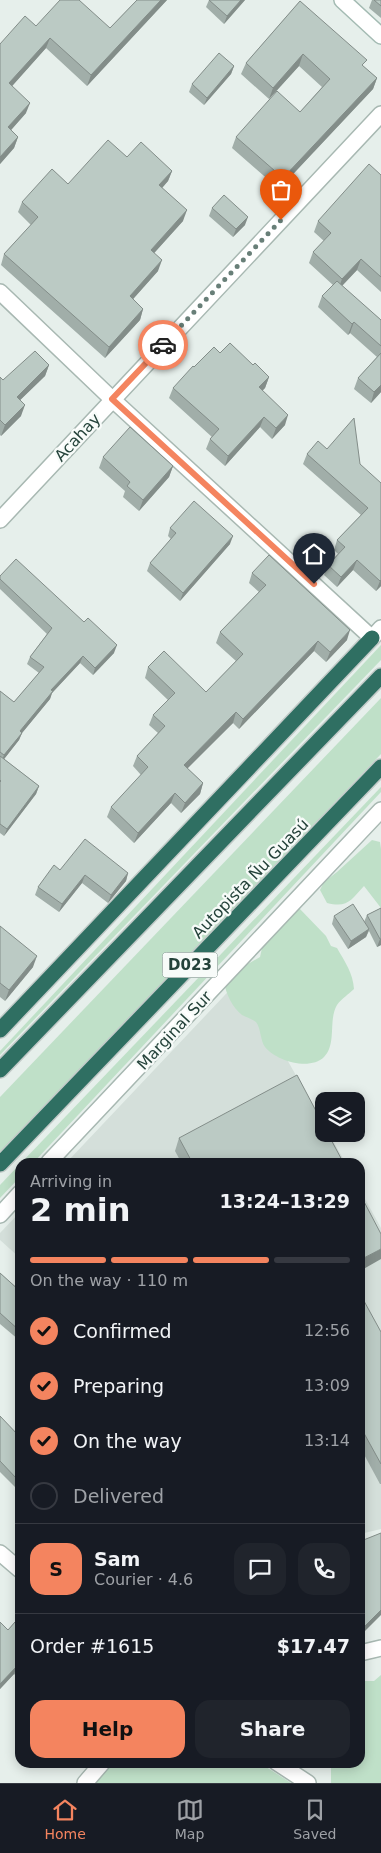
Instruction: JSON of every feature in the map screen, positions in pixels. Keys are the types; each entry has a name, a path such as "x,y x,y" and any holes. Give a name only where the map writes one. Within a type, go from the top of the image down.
{"highway":[{"path":"0,1030 376,633"},
{"path":"0,1070 381,676"},
{"name":"Autopista Ñu Guasú","path":"0,1164 381,767"}],"street":[{"path":"342,0 381,36"},
{"name":"Acahay","path":"0,520 381,114"},
{"path":"0,292 112,399 376,633"},
{"name":"Marginal Sur","path":"53,1158 381,810"},
{"path":"0,1215 15,1198"},
{"path":"0,1553 15,1566"},
{"path":"365,1651 381,1648"},
{"path":"85,1783 98,1768"},
{"path":"285,1768 308,1783"}],"shaded area":[{"path":"241,978 315,1109 315,1142 334,1142 343,1158 71,1158"},
{"path":"365,1199 381,1228 381,1529 365,1533"},
{"path":"15,1217 15,1254 0,1240 0,1233"}],"green space":[{"path":"381,645 381,660 0,1055 0,1051"},
{"path":"381,698 381,754 0,1153 0,1097"},
{"path":"381,787 381,792 38,1158 26,1158"},
{"path":"372,840 380,842 381,849 381,908 364,886 345,904 327,903 320,890 324,882"},
{"path":"299,908 326,936 331,946 337,948 346,963 354,989 337,1005 334,1011 328,1052 318,1061 302,1064 285,1060 265,1047 256,1022 238,1012 228,996 224,982 234,972 260,957 262,948 260,941"},
{"path":"15,1169 15,1182 0,1198 0,1185"},
{"path":"381,1675 381,1783 331,1783 331,1768 365,1768 365,1681 374,1681"},
{"path":"104,1768 268,1768 291,1783 90,1783"}],"building":[{"path":"60,0 79,0 110,28 137,0 161,0 91,75 50,38 9,83 30,103 8,127 18,137 0,157 0,44 25,16 36,26"},
{"path":"209,0 241,0 227,16"},
{"path":"374,0 381,0 381,6"},
{"path":"300,1 367,60 362,65 377,78 283,178 236,137 277,91 300,112 330,79 303,54 273,88 246,63"},
{"path":"219,53 234,66 207,98 192,84"},
{"path":"108,140 127,157 141,142 172,171 159,185 187,210 151,250 162,260 130,296 143,309 109,347 4,254 38,217 22,202 52,169 68,184"},
{"path":"369,164 381,175 381,277 361,259 342,279 313,252 331,233 318,221"},
{"path":"224,195 248,217 236,229 212,208"},
{"path":"337,281 381,320 381,346 354,322 352,324 322,296"},
{"path":"230,343 269,377 259,387 288,415 276,428 264,417 228,456 210,439 219,429 173,388 214,347 220,353"},
{"path":"35,351 49,365 17,397 25,405 5,425 0,420 0,377 3,380"},
{"path":"381,353 381,385 374,392 358,378"},
{"path":"354,418 360,464 381,483 380,581 357,560 341,577 328,565 345,547 337,540 368,508 307,454 318,441 327,449"},
{"path":"130,427 173,466 143,500 127,486 130,482 103,457"},
{"path":"194,501 233,536 183,593 150,563 176,533 170,528"},
{"path":"269,555 350,630 330,652 318,641 243,719 236,712 184,765 203,783 185,803 175,793 138,833 111,807 148,767 137,756 165,726 153,715 175,693 148,667 164,651 206,692 243,654 220,632 266,585 252,573"},
{"path":"16,559 84,622 88,618 117,645 95,668 83,656 51,690 53,691 20,731 22,733 4,755 0,752 0,691 14,702 44,667 30,657 52,628 0,579 0,576"},
{"path":"0,756 39,786 7,829 0,824"},
{"path":"85,839 128,873 111,895 85,875 62,904 38,887 54,865 60,870"},
{"path":"353,904 369,929 351,941 334,916"},
{"path":"381,908 381,939 380,939 367,915"},
{"path":"0,926 37,956 9,990 0,983"},
{"path":"297,1075 315,1109 315,1142 332,1142 341,1158 190,1158 179,1138"},
{"path":"365,1204 381,1234 381,1249 365,1257"},
{"path":"0,1273 15,1286 15,1326 0,1313"},
{"path":"365,1303 381,1332 381,1464 365,1435"},
{"path":"0,1416 15,1432 15,1477 0,1461"},
{"path":"381,1533 381,1610 365,1626 365,1539"},
{"path":"0,1622 8,1630 15,1622 15,1668 0,1684"}],"way so far":[{"path":"163,345 281,220"}],"route":[{"path":"163,345 112,399 314,584"}]}
